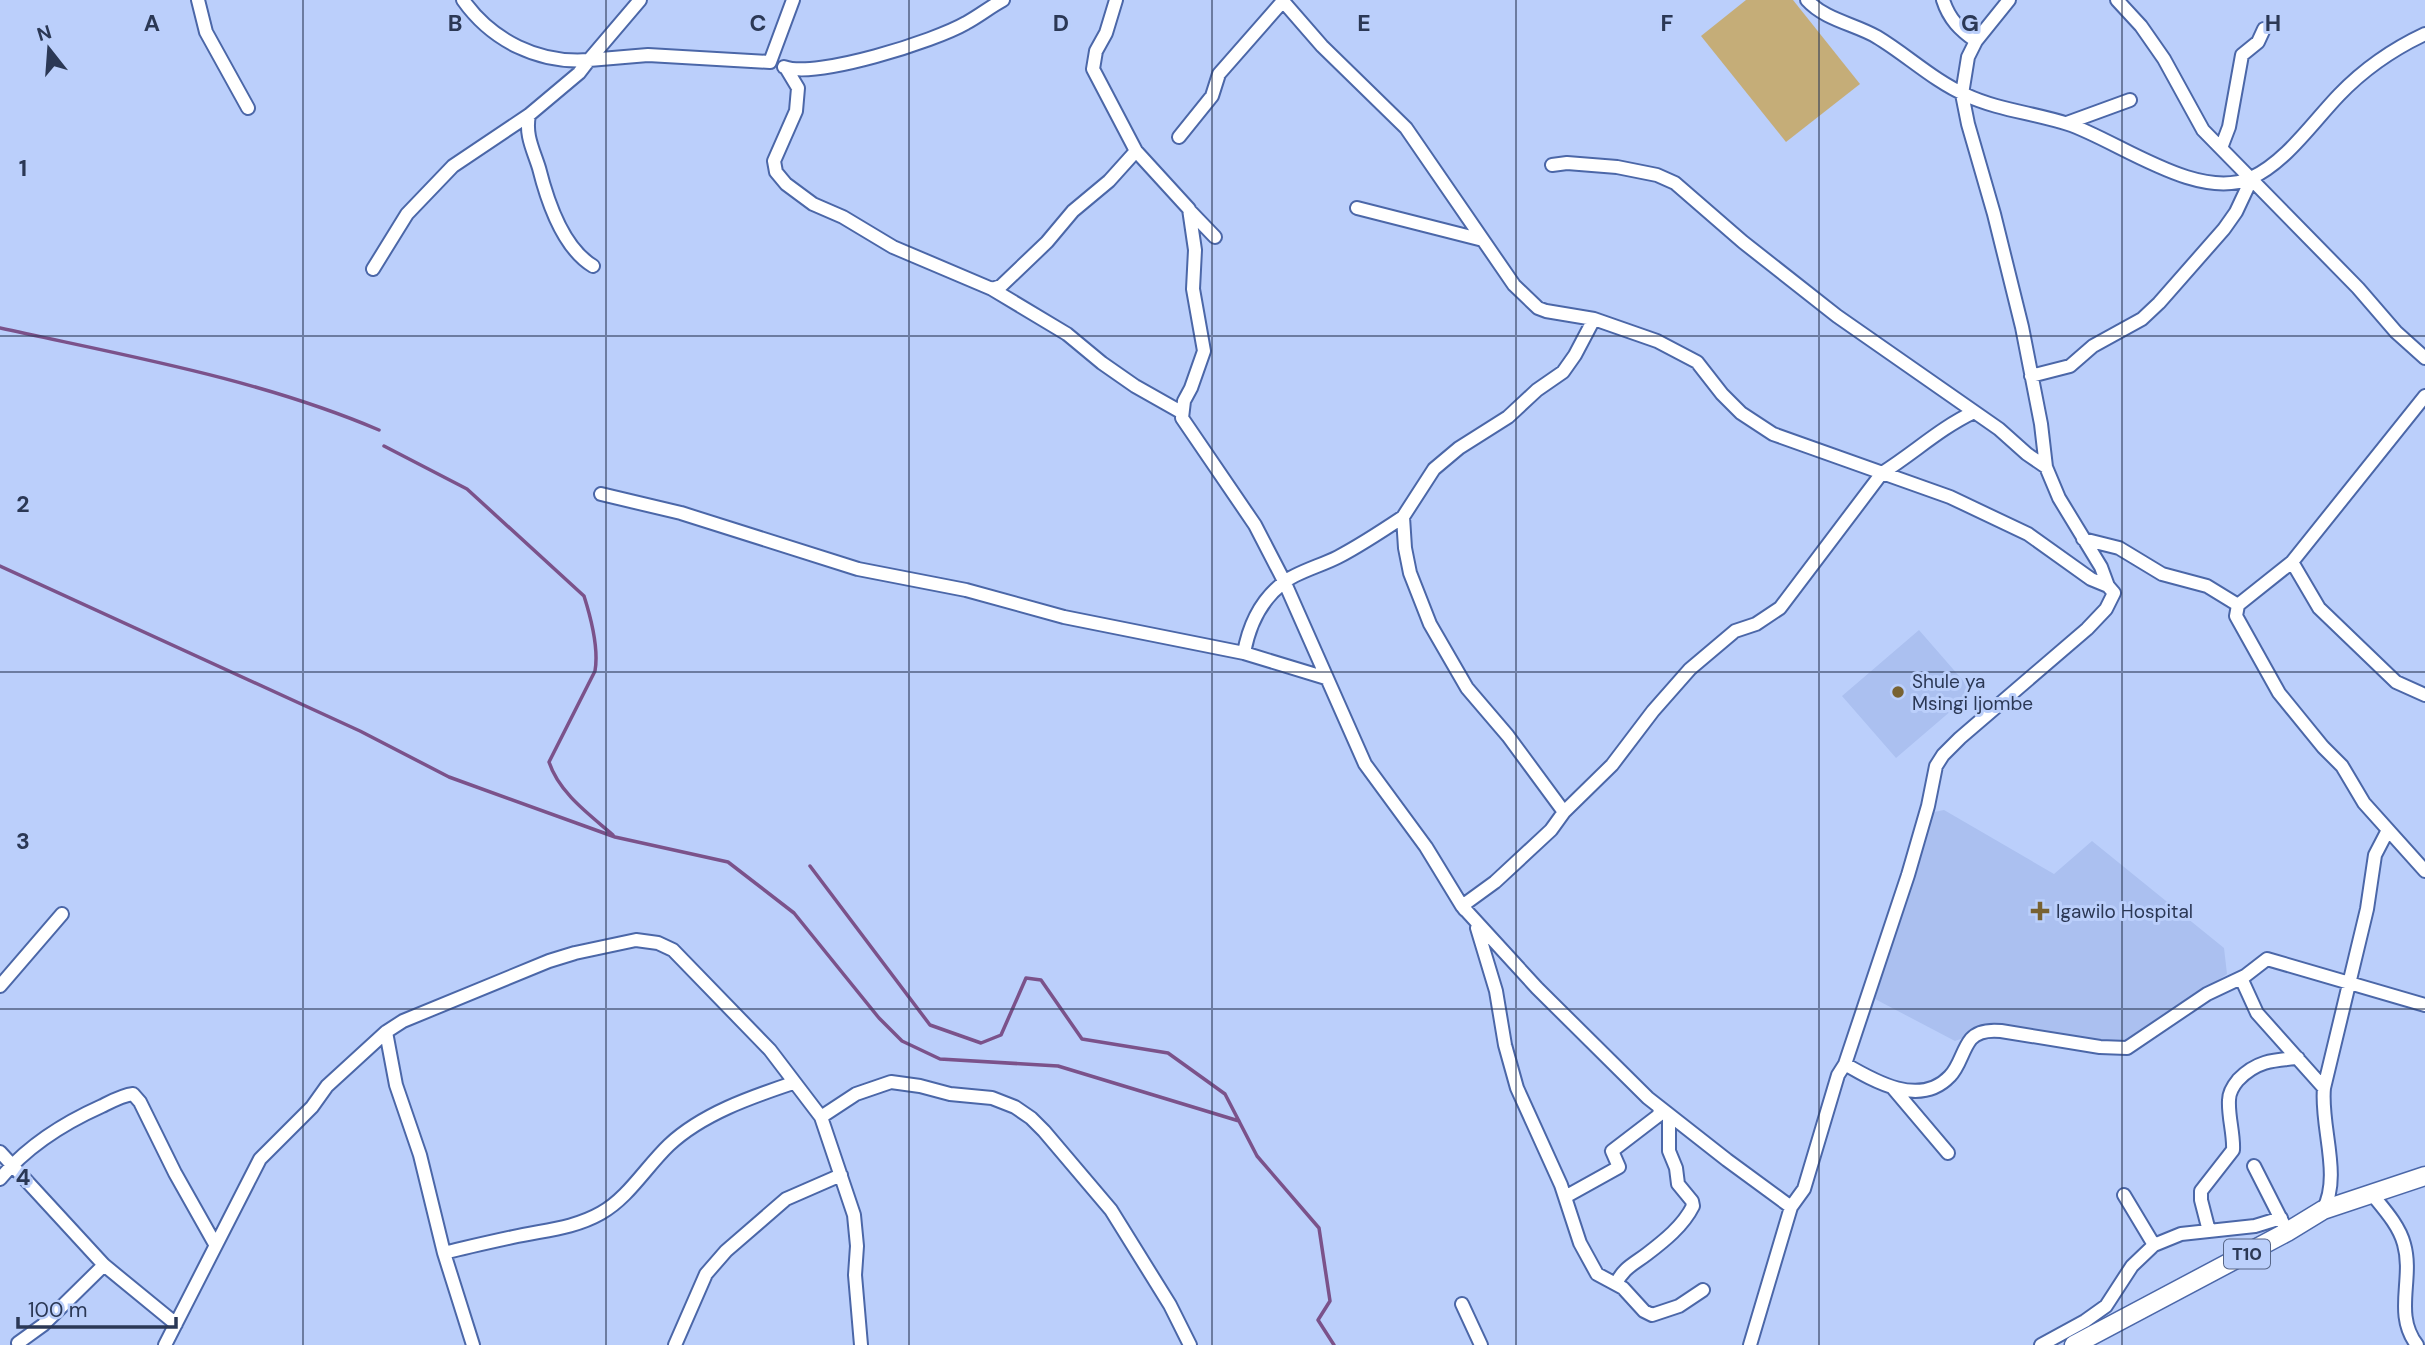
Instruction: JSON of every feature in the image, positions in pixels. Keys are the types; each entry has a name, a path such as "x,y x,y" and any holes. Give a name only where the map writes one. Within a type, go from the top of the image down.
{"highway":[{"name":"T10","path":"2074,1345 2284,1225 2424,1172"}],"street":[{"path":"198,0 206,32 248,108"},
{"path":"463,0 481,23 530,53 565,61 648,55 770,62 793,71 856,62 911,45 965,24 1003,0"},
{"path":"373,269 407,214 453,166 529,115 579,73 640,0"},
{"path":"770,62 793,0"},
{"path":"1116,0 1106,33 1096,51 1093,69 1136,151 1215,237"},
{"path":"1807,0 1818,9 1880,39 1962,94 1992,106 2067,123 2155,165 2198,180 2235,183 2252,178 2280,159 2354,81 2397,47 2425,34"},
{"path":"1944,0 1946,10 1958,29 1976,41"},
{"path":"1750,1345 1791,1207 1804,1189 1838,1075 1845,1064 1908,874 1936,766 1960,738 2087,629 2106,609 2114,593 2059,498 2046,467 2032,376 2009,270 1962,94 1968,57 1976,41 2009,0"},
{"path":"2117,0 2141,26 2164,59 2203,130 2358,288 2396,332 2425,358"},
{"path":"1179,137 1212,96 1219,74 1283,1 1322,46 1406,128 1514,285 1538,308 1594,319 1657,341 1696,362 1741,413 1773,435 1938,492 2028,534 2091,579 2108,586"},
{"path":"2221,148 2229,127 2242,55 2258,42 2264,29"},
{"path":"786,68 798,88 796,111 775,161 776,172 786,184 813,204 844,217 893,247 992,289 1067,334 1135,386 1181,412"},
{"path":"2067,123 2130,100"},
{"path":"529,115 529,142 559,227 593,266"},
{"path":"992,289 1001,286 1073,211 1109,181 1136,151"},
{"path":"1552,165 1567,163 1617,167 1665,177 1837,316 1999,429 2046,467"},
{"path":"2032,376 2070,366 2092,346 2142,319 2224,229 2236,212 2252,178"},
{"path":"1357,208 1483,240"},
{"path":"1189,209 1195,250 1193,289 1204,351 1181,412 1186,427 1255,525 1284,581 1364,764 1426,847 1476,927 1496,991 1507,1054 1520,1099 1565,1197 1574,1230 1588,1261 1600,1277 1616,1284 1644,1311 1652,1315 1679,1306 1703,1290"},
{"path":"1244,653 1248,628 1264,603 1284,581 1363,544 1403,517 1419,495 1427,477 1440,464 1507,417 1536,390 1563,372 1594,319"},
{"path":"2425,396 2292,562 2238,605 2236,616 2279,693 2342,766 2364,803 2425,871"},
{"path":"1462,906 1495,882 1551,830 1564,813 1612,765 1653,711 1690,669 1735,631 1756,624 1780,608 1882,473 1906,458 1929,438 1973,412"},
{"path":"601,495 681,513 858,569 966,590 1064,617 1244,653 1326,678"},
{"path":"1403,517 1410,573 1434,632 1466,688 1508,736 1564,813"},
{"path":"2083,539 2119,548 2162,574 2207,586 2238,605"},
{"path":"2292,562 2319,608 2396,682 2425,695"},
{"path":"2323,1210 2328,1201 2331,1174 2323,1118 2324,1088 2333,1040 2347,998 2348,981 2367,909 2375,855 2388,830"},
{"path":"1462,906 1536,988 1665,1112 1791,1207"},
{"path":"0,986 62,914"},
{"path":"165,1345 260,1159 312,1107 327,1086 386,1032 403,1021 549,961 611,944 647,941 673,950 770,1050 821,1116 853,1215 857,1247 855,1275 858,1344"},
{"path":"1845,1064 1893,1087 1916,1091 1945,1080 1959,1063 1972,1038 1986,1031 2100,1047 2127,1048 2207,994 2241,978 2267,959 2425,1005"},
{"path":"2241,978 2257,1013 2324,1088"},
{"path":"386,1032 396,1085 420,1155 444,1253 473,1345"},
{"path":"2209,1231 2201,1196 2207,1182 2233,1150 2229,1102 2232,1088 2246,1072 2258,1064 2268,1060 2298,1058"},
{"path":"821,1116 856,1094 891,1082 950,1094 992,1098 1015,1107 1044,1131 1111,1210 1170,1306 1190,1345"},
{"path":"444,1253 554,1230 594,1217 611,1206 669,1145 697,1124 761,1094 793,1083"},
{"path":"1893,1087 1948,1153"},
{"path":"0,1179 33,1146 55,1131 91,1111 134,1094 215,1244"},
{"path":"1565,1197 1618,1167 1612,1152 1665,1112"},
{"path":"1616,1284 1622,1271 1662,1242 1693,1206 1692,1200 1678,1184 1676,1167 1669,1151 1665,1112"},
{"path":"0,1152 103,1265 176,1324"},
{"path":"2041,1345 2106,1306 2132,1266 2154,1245 2180,1234 2284,1225 2254,1166"},
{"path":"675,1345 706,1274 726,1251 786,1199 841,1175"},
{"path":"2371,1193 2397,1227 2403,1240 2407,1260 2405,1321 2417,1345"},
{"path":"2124,1195 2154,1245"},
{"path":"18,1343 43,1325 103,1265"},
{"path":"1462,1304 1481,1345"}],"shaded area":[{"path":"1746,0 1793,0 1860,84 1786,142 1701,36"},
{"path":"1919,630 1973,692 1896,758 1842,696"},
{"name":"Igawilo Hospital","path":"1944,810 2054,874 2092,841 2224,948 2227,974 2120,1048 1988,1029 1955,1041 1875,999 1929,813"}],"waterway":[{"path":"0,328 192,370 287,396 379,430"},
{"path":"384,446 467,489 584,596 595,643 595,671 549,762 560,784 585,811 613,835"},
{"path":"0,566 360,731 449,777 615,837 728,862 794,913 879,1018 902,1041 940,1059 1058,1066 1239,1121"},
{"path":"810,866 930,1025 981,1043 1001,1035 1026,978 1041,980 1082,1039 1168,1053 1225,1094 1257,1156 1319,1228 1330,1301 1318,1320 1334,1345"}],"place":[{"name":"Shule ya Msingi Ijombe","path":"1898,692"},
{"name":"Igawilo Hospital","path":"2040,911"}]}
